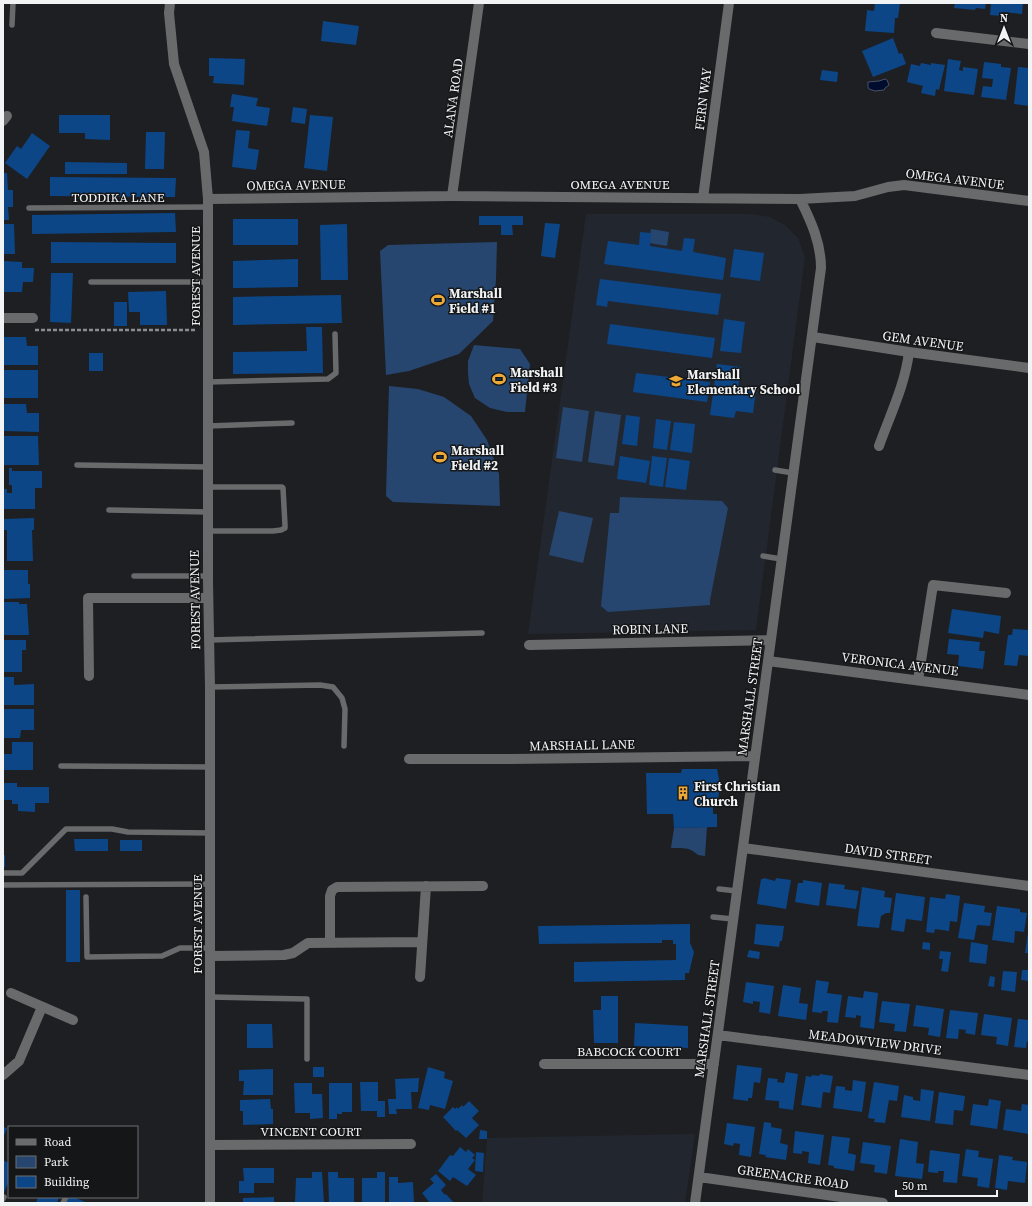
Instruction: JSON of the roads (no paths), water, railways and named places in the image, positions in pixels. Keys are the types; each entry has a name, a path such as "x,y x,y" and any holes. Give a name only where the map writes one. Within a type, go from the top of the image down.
{"street":[{"name":"FOREST AVENUE","path":"170,3 169,13 174,64 204,152 208,203 210,1203"},
{"name":"ALANA ROAD","path":"452,196 479,3"},
{"name":"FERN WAY","path":"703,198 729,3"},
{"path":"936,33 1029,44"},
{"name":"OMEGA AVENUE","path":"208,203 452,196 800,199 855,196 888,187 904,185 1029,201"},
{"name":"MARSHALL STREET","path":"695,1203 781,559 813,337 821,261 817,238 812,222 800,199"},
{"path":"3,318 33,318"},
{"name":"GEM AVENUE","path":"813,337 909,352 1029,368"},
{"path":"878,446 907,369 909,352"},
{"path":"918,680 933,585 1006,593"},
{"path":"89,676 88,598 208,598"},
{"name":"ROBIN LANE","path":"529,644 770,640"},
{"name":"VERONICA AVENUE","path":"768,661 1029,694"},
{"name":"MARSHALL LANE","path":"409,759 511,760 755,756"},
{"name":"DAVID STREET","path":"743,848 1029,886"},
{"path":"420,977 426,886"},
{"path":"330,943 330,896 334,888 483,886"},
{"path":"210,952 284,955 293,953 308,943 422,942"},
{"path":"11,993 72,1020"},
{"path":"3,1075 18,1061 42,1007"},
{"name":"MEADOWVIEW DRIVE","path":"718,1035 1029,1075"},
{"name":"BABCOCK COURT","path":"544,1064 714,1064"},
{"name":"VINCENT COURT","path":"210,1145 411,1144"},
{"name":"GREENACRE ROAD","path":"698,1177 883,1203"}],"lane":[{"path":"12,25 13,3"},
{"name":"TODDIKA LANE","path":"29,208 208,203"},
{"path":"91,282 208,282"},
{"path":"208,382 328,379 336,373 335,334"},
{"path":"208,426 292,423"},
{"path":"77,465 208,467"},
{"path":"775,470 793,473"},
{"path":"208,487 276,486 283,488 285,528 273,531 208,531"},
{"path":"109,510 208,512"},
{"path":"763,556 781,559"},
{"path":"134,576 208,576"},
{"path":"209,640 482,633"},
{"path":"210,687 333,687 342,698 345,709 344,746"},
{"path":"61,766 210,767"},
{"path":"3,873 22,873 66,829 112,829 128,832 210,834"},
{"path":"3,885 210,884"},
{"path":"719,889 737,891"},
{"path":"86,897 87,957 162,956 180,948 210,952"},
{"path":"713,917 733,919"},
{"path":"210,998 306,999 307,1059"}],"place":[{"name":"Marshall Field #1","path":"438,300"},
{"name":"Marshall Field #3","path":"499,379"},
{"name":"Marshall Elementary School","path":"676,381"},
{"name":"Marshall Field #2","path":"440,457"},
{"name":"First Christian Church","path":"683,793"}]}
